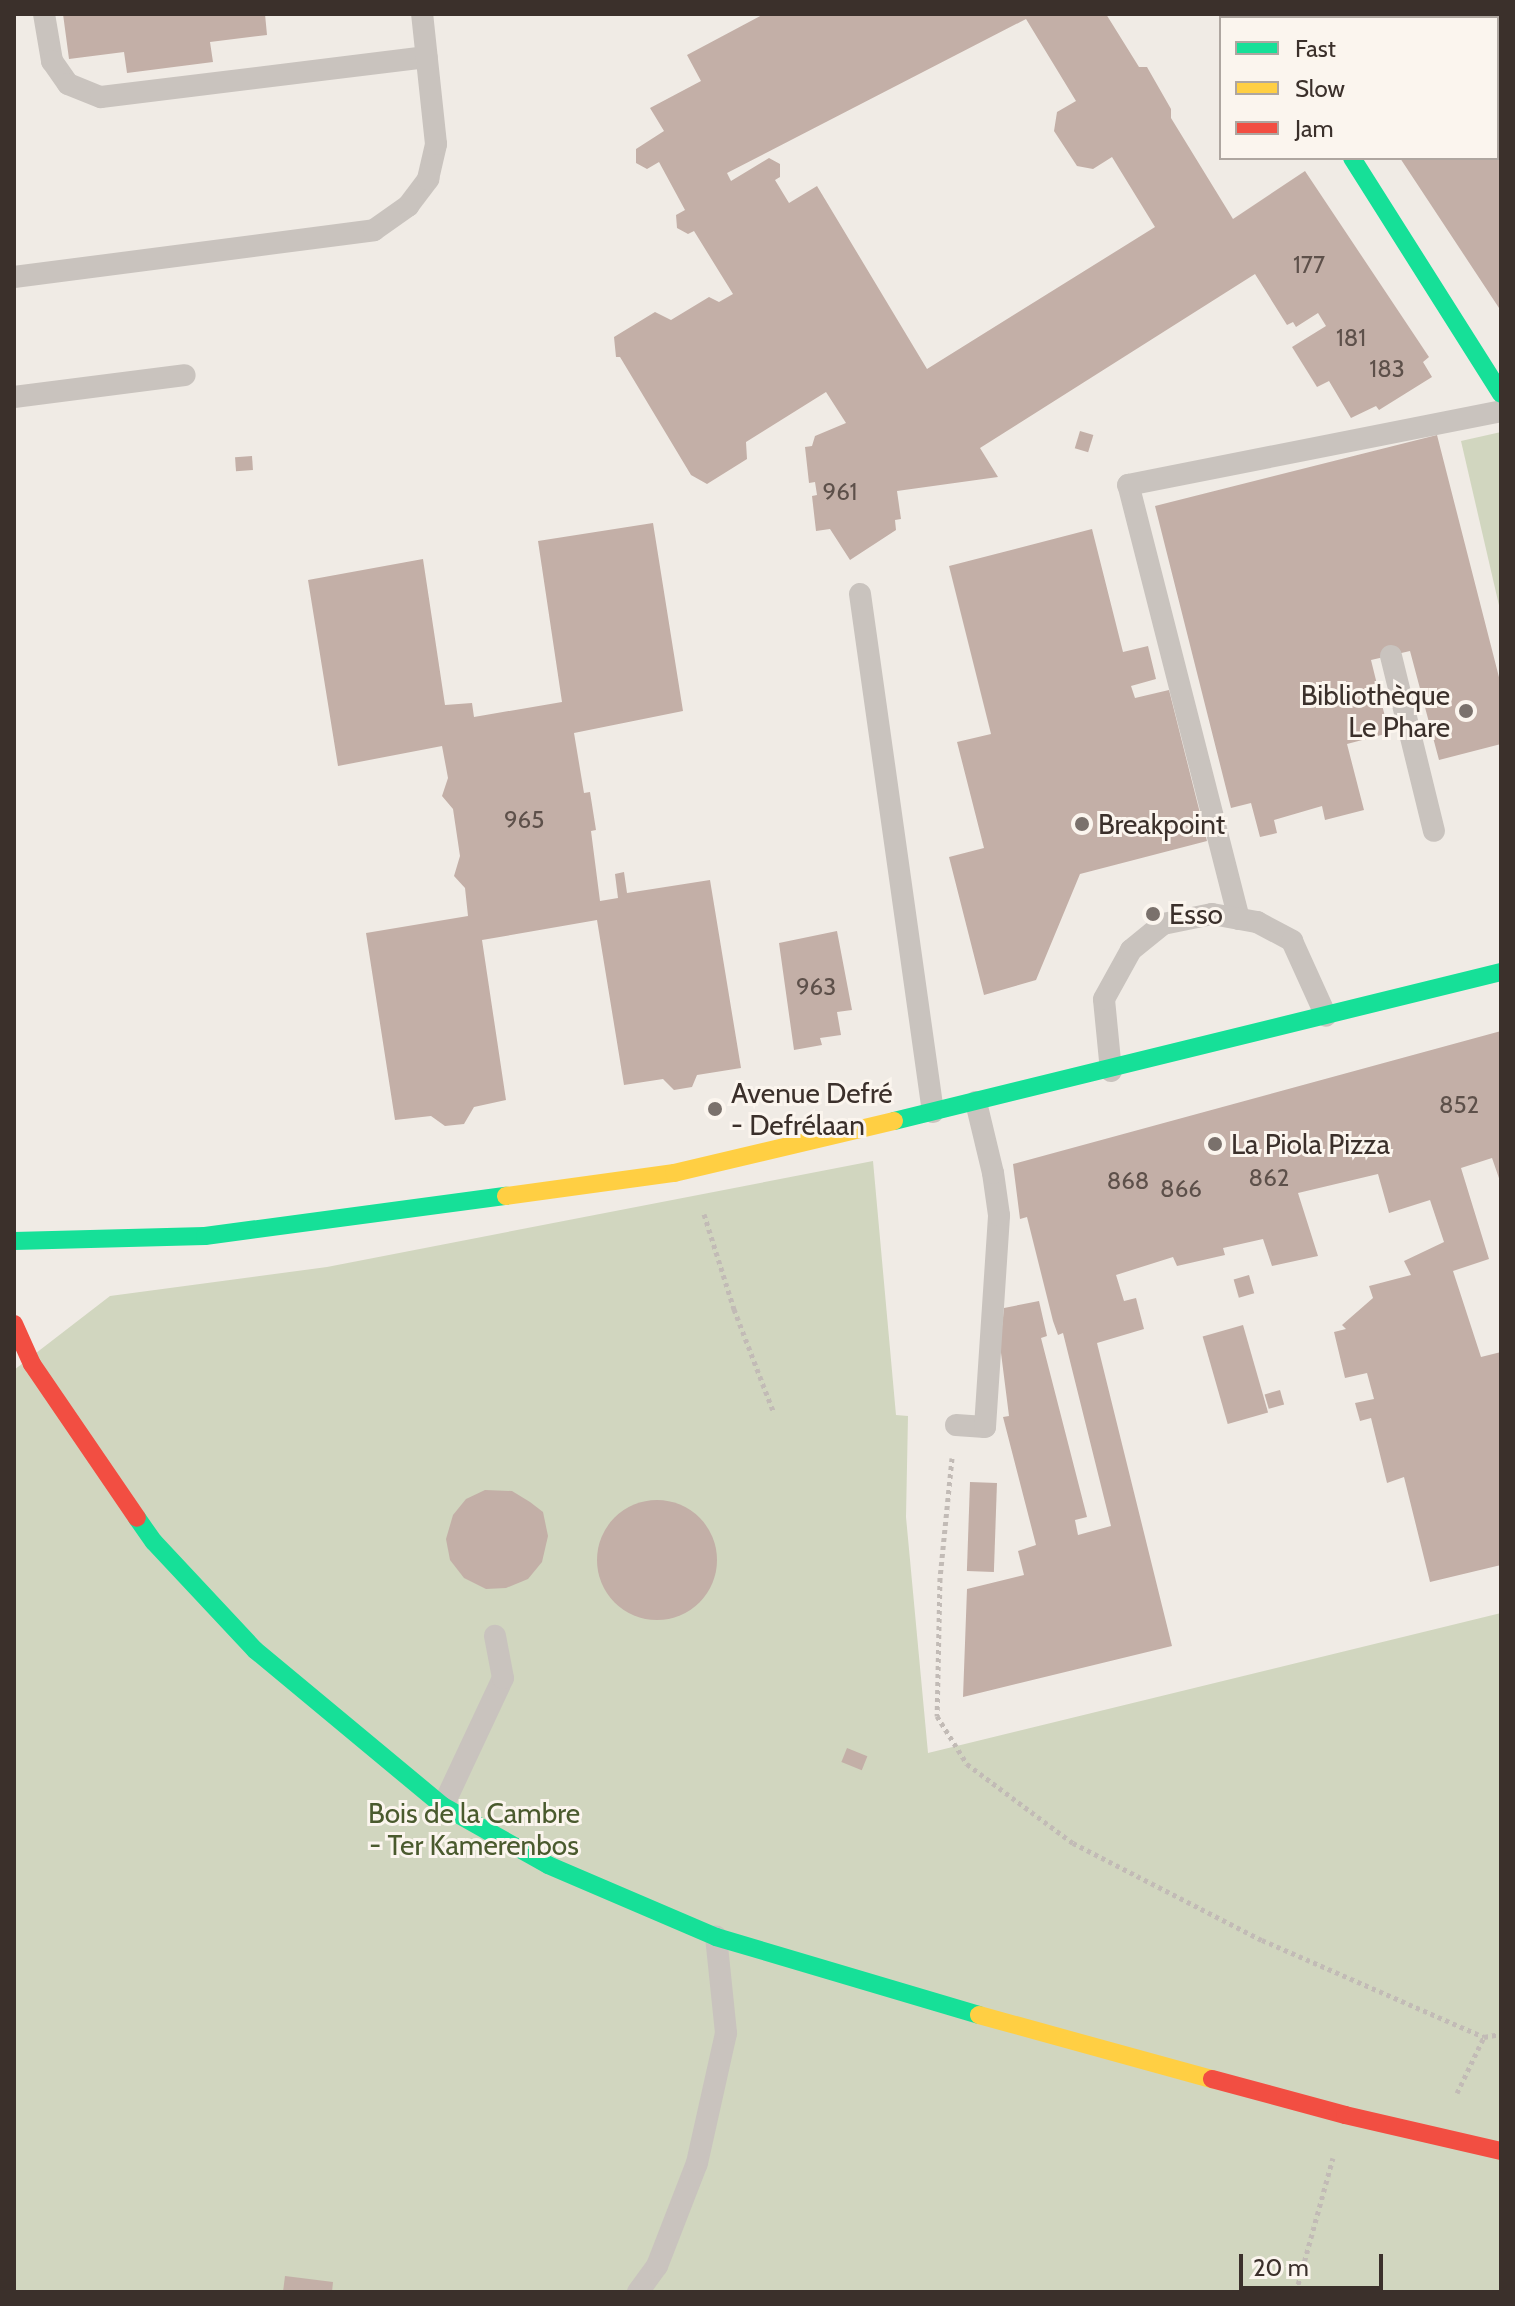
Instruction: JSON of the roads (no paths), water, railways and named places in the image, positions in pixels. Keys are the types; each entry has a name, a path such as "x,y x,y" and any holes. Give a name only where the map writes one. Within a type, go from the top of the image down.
{"street":[{"path":"1353,160 1501,394"},
{"path":"14,1241 205,1236 694,1168 1111,1071 1501,972"},
{"path":"14,1324 32,1364 154,1542 255,1650 443,1806 548,1865 716,1937 891,1991 1345,2115 1501,2151"}],"lane":[{"path":"44,14 52,61 68,84 101,97 427,57"},
{"path":"14,277 374,230 408,206 428,179 436,144 422,14"},
{"path":"14,397 185,375"},
{"path":"1239,919 1128,485 1501,411"},
{"path":"860,594 933,1112"},
{"path":"1391,656 1434,831"},
{"path":"1111,1071 1104,999 1131,950 1163,924 1212,914 1257,922 1292,941 1326,1016"},
{"path":"956,1425 985,1427 999,1215 993,1173 976,1102"},
{"path":"443,1806 503,1678 495,1636"},
{"path":"638,2292 657,2266 697,2163 726,2033 716,1937"}],"place":[{"name":"Bibliothèque Le Phare","path":"1466,711"},
{"name":"Breakpoint","path":"1082,824"},
{"name":"Esso","path":"1153,914"},
{"name":"Avenue Defré - Defrélaan","path":"715,1109"},
{"name":"La Piola Pizza","path":"1215,1144"}],"park label":[{"name":"Bois de la Cambre - Ter Kamerenbos","path":"474,1829"}]}
